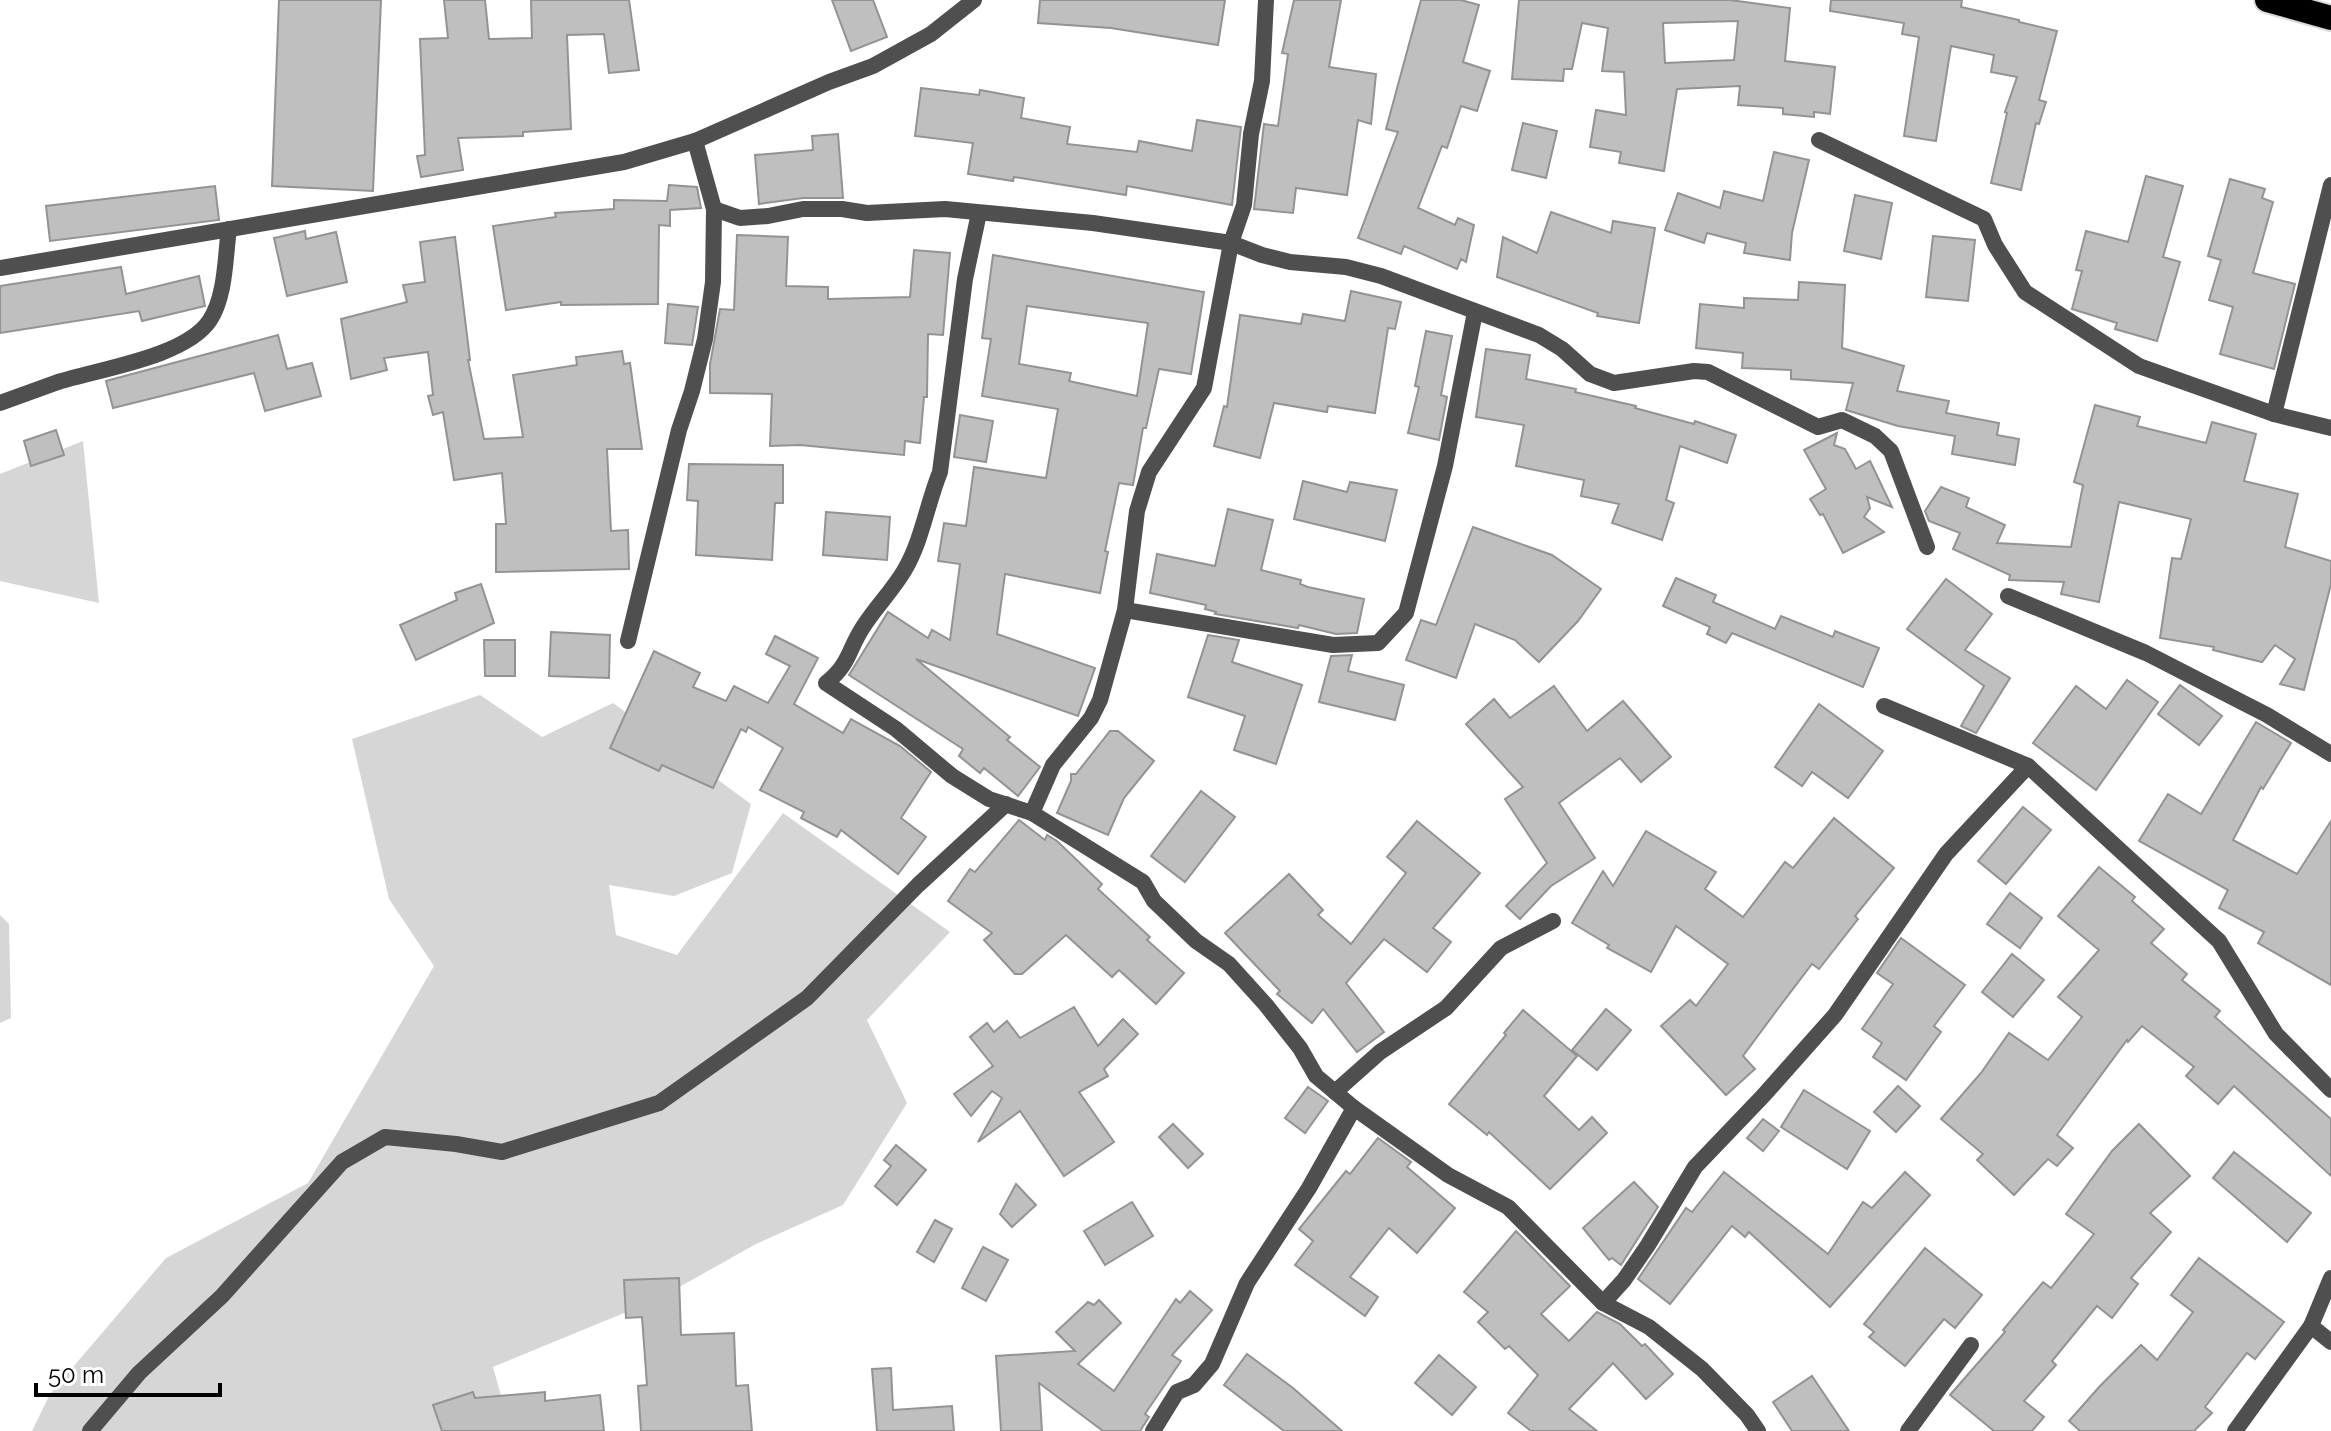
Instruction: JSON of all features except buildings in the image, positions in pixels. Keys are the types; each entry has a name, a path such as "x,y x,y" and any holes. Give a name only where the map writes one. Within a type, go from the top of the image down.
{"highway":[{"path":"2267,0 2331,18"}],"street":[{"path":"0,268 624,162 695,141 873,66 931,34 974,0"},
{"path":"1032,813 1053,765 1091,718 1100,700 1125,610 1137,511 1149,472 1204,388 1231,243 1244,205 1251,134 1262,81 1266,0"},
{"path":"1819,140 1984,219 1995,245 2025,292 2139,366 2274,414 2331,428"},
{"path":"628,641 679,430 705,339 713,282 714,209 695,141"},
{"path":"2274,414 2331,185"},
{"path":"714,209 740,218 803,209 842,209 867,213 945,209 1093,223 1231,243 1290,262 1346,267 1381,276 1539,335 1562,349 1590,374 1614,383 1694,371 1708,372 1818,427 1842,420 1875,436 1891,451 1927,547"},
{"path":"979,213 965,279 940,472 930,495 922,529 904,570 862,629 841,671 826,683 896,729 952,776 989,799 1032,813 1143,882 1154,901 1196,941 1229,964 1300,1048 1316,1076 1354,1108 1448,1175 1508,1207 1603,1303 1649,1327 1702,1369 1747,1415 1758,1431"},
{"path":"0,403 160,352 192,338 210,319 220,291 229,229"},
{"path":"1125,610 1333,645 1378,643 1406,613 1445,466 1475,312"},
{"path":"2008,596 2146,653 2267,715 2331,754"},
{"path":"1884,706 2028,766 2219,941 2276,1034 2331,1090"},
{"path":"1603,1303 1624,1280 1648,1245 1695,1167 1835,1015 1946,854 2028,766"},
{"path":"90,1431 139,1373 222,1296 342,1162 385,1137 443,1142 502,1152 659,1103 807,998 918,885 1006,804"},
{"path":"1335,1092 1380,1052 1446,1008 1501,948 1553,921"},
{"path":"1153,1431 1177,1392 1194,1385 1212,1364 1247,1283 1309,1188 1354,1108"},
{"path":"2235,1431 2311,1326 2331,1278"},
{"path":"2311,1326 2331,1342"},
{"path":"1908,1431 1971,1345"}],"shaded area":[{"path":"83,441 99,603 0,581 0,474"},
{"path":"480,695 542,737 613,703 751,804 732,873 674,896 609,885 616,935 677,955 783,813 950,932 867,1020 907,1103 843,1205 756,1244 658,1299 493,1367 511,1431 32,1431 50,1394 166,1258 308,1183 434,966 389,899 352,739"},
{"path":"0,915 9,924 11,1018 0,1023"}]}
